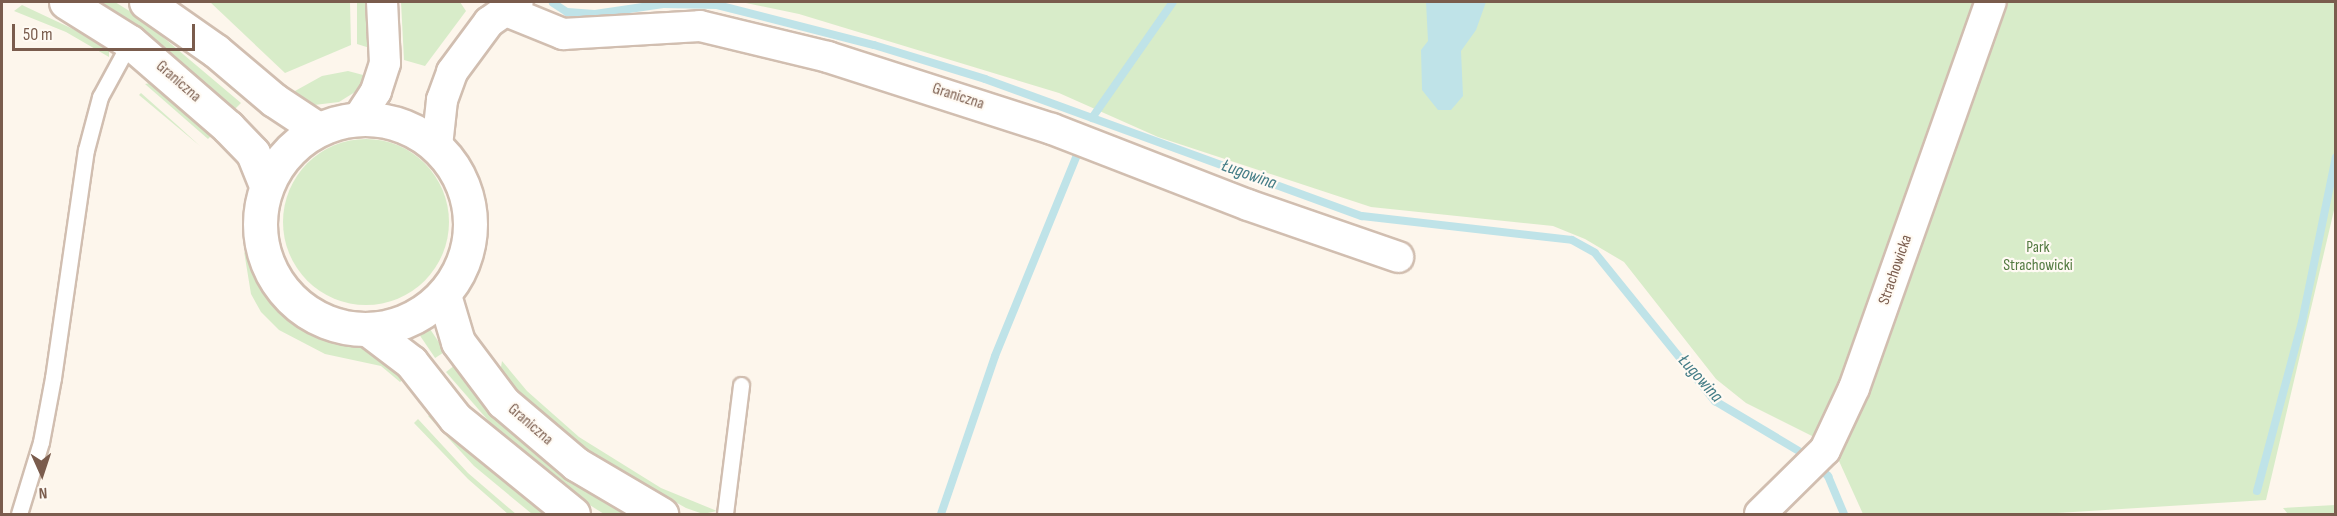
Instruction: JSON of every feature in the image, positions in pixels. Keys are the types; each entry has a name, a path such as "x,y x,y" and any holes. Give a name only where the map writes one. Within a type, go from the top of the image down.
{"main road":[{"name":"Graniczna","path":"66,2 130,42 244,141 256,159 266,186"},
{"path":"146,2 216,51 274,100 318,129"},
{"path":"358,119 400,124 437,146 462,182 471,221 465,262 444,295 413,319 369,330 329,324 302,308 270,270 262,216 266,186 285,156 318,129 358,119"},
{"name":"Graniczna","path":"444,295 458,342 503,402 576,464 661,514"},
{"path":"369,330 411,362 455,418 573,514"}],"street":[{"path":"358,119 376,91 386,59 382,2"},
{"name":"Strachowicka","path":"1760,514 1825,450 1854,388 1991,2"},
{"path":"437,146 442,100 449,77 479,32 511,6"},
{"name":"Graniczna","path":"511,6 563,34 700,26 828,57 1052,129 1248,205 1398,257"}],"lane":[{"path":"19,514 49,399 86,150 100,97 130,42"},
{"path":"725,514 741,385"}],"green space":[{"path":"97,2 115,2 139,17 241,103 233,111 167,51"},
{"path":"210,2 350,2 351,45 285,73"},
{"path":"357,2 369,2 373,49 357,44"},
{"path":"401,2 460,2 466,11 425,66 404,60"},
{"name":"Park Strachowicki","path":"741,2 2335,2 2335,206 2266,500 2041,514 1863,514 1839,461 1812,436 1746,403 1716,379 1624,262 1585,239 1553,226 1371,207 1158,137 1059,93 799,14"},
{"path":"22,5 109,46 109,57 66,32 14,11"},
{"path":"348,71 367,76 355,92 339,102 306,106 286,96 322,76"},
{"path":"156,82 213,134 208,139 145,84"},
{"path":"141,93 177,125 200,146 139,95"},
{"path":"366,139 382,140 398,145 425,163 443,190 448,206 448,238 443,254 425,281 398,299 382,304 366,305 350,304 334,299 307,281 289,254 284,238 283,222 284,206 289,190 307,163 334,145 350,140"},
{"path":"244,251 262,289 289,318 331,340 368,345 408,376 400,382 381,366 325,354 279,330 261,312 251,294"},
{"path":"430,329 445,351 435,358 420,336"},
{"path":"502,361 527,391 579,437 661,488 717,511 703,514 686,508 588,453 523,398 500,373"},
{"path":"455,365 630,514 604,514 577,497 499,433 446,372"},
{"path":"436,412 492,471 546,514 532,514 474,466 428,416"},
{"path":"418,419 468,473 516,514 508,514 468,479 414,423"},
{"path":"2335,505 2335,513 2288,514 2283,508"}],"water":[{"path":"1426,2 1486,2 1476,30 1461,51 1463,96 1451,110 1438,110 1422,90 1421,50 1428,41"}],"waterway":[{"path":"1092,118 1173,2"},
{"name":"Ługowina","path":"553,3 567,12 595,14 663,4 717,5 874,45 985,79 1362,216 1572,240 1595,253 1715,401 1809,457"},
{"path":"941,514 995,356 1077,155"},
{"path":"2257,491 2302,322 2336,157"},
{"name":"Ługowina","path":"1817,465 1828,476 1844,514"}]}
